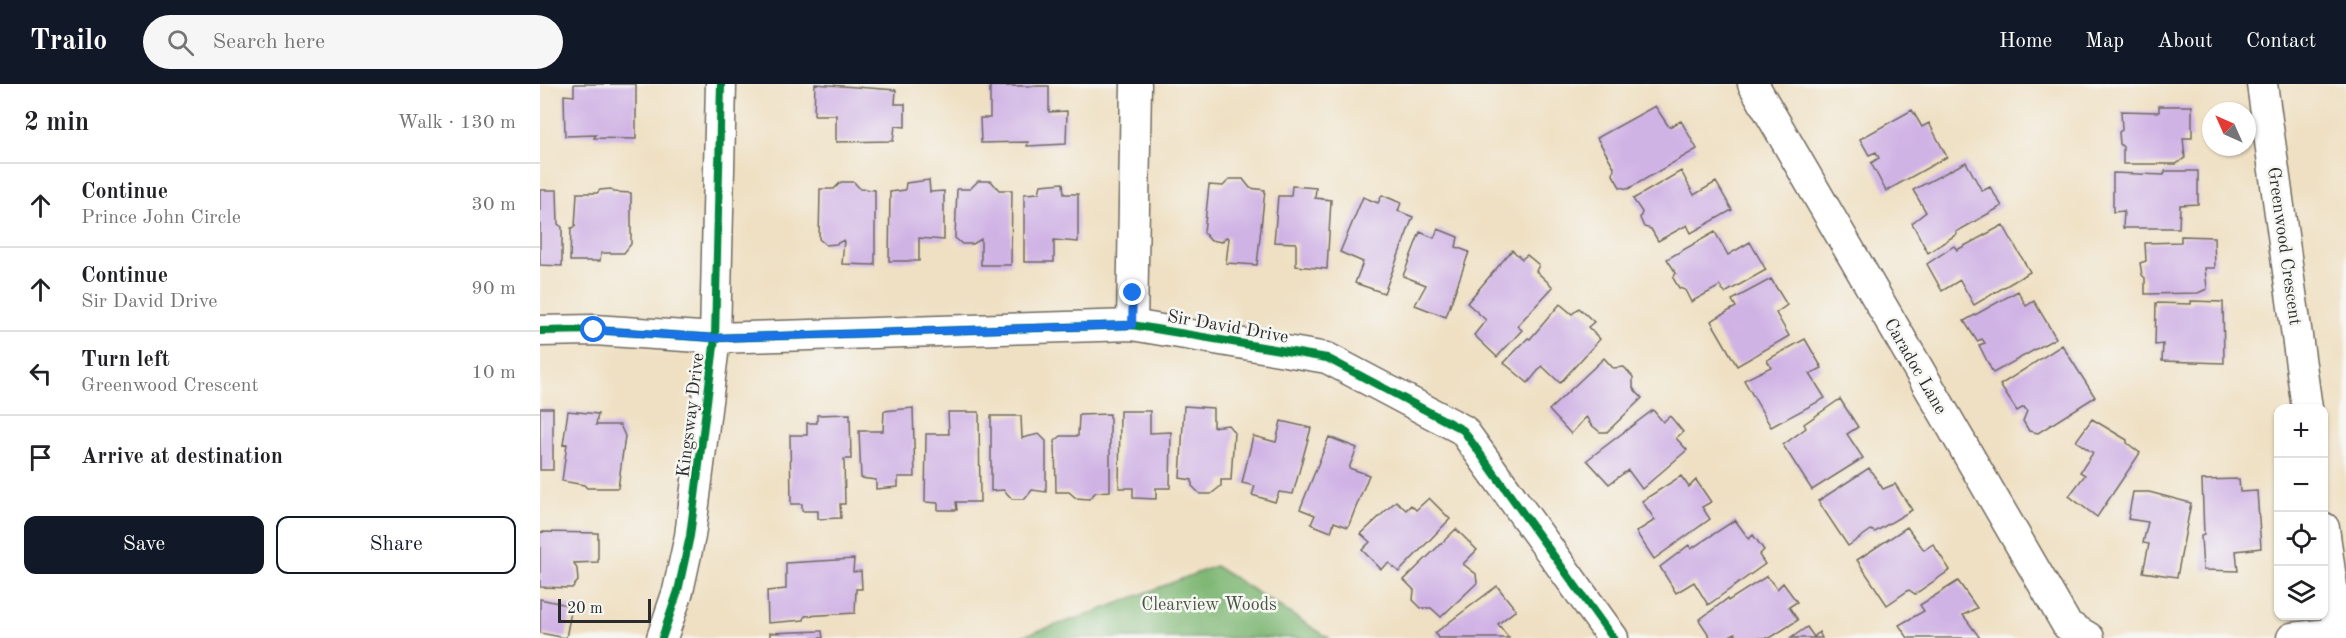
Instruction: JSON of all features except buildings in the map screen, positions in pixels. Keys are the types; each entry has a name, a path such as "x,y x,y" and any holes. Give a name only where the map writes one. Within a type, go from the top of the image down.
{"street":[{"name":"Kingsway Drive","path":"662,638 678,591 690,536 715,338 721,84"},
{"path":"1132,325 1136,84"},
{"name":"Caradoc Lane","path":"1753,84 2067,625 2089,638"},
{"name":"Greenwood Crescent","path":"2262,84 2306,404"},
{"name":"Sir David Drive","path":"540,332 594,330 715,338 1132,325 1327,358 1463,430 1613,638"},
{"path":"2292,638 2338,636 2328,559"}],"green space":[{"name":"Clearview Woods","path":"1215,566 1329,638 1016,638 1090,614"}],"cycle path":[{"path":"662,638 678,591 690,536 715,338 721,84"},
{"path":"540,331 594,330 715,338 1132,325 1327,358 1463,430 1613,638"}],"route":[{"path":"594,330 715,338 1132,325 1133,293"}]}
